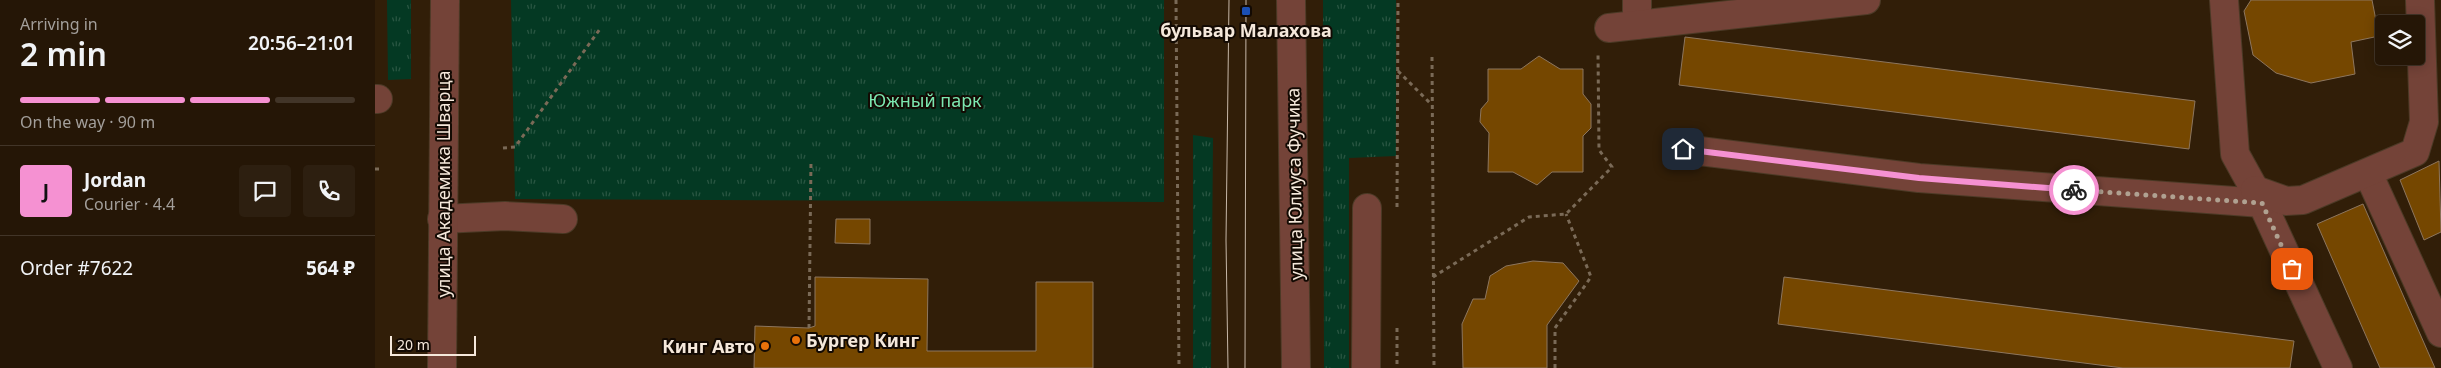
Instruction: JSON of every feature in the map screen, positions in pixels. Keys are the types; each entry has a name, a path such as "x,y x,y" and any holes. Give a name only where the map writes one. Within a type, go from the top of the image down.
{"street":[{"name":"улица Академика Шварца","path":"442,368 445,0"},
{"name":"улица Юлиуса Фучика","path":"1291,0 1296,368"},
{"path":"1604,38 1637,13 1866,0"},
{"path":"2224,0 2235,154 2258,196 2338,368"},
{"path":"1683,149 1919,188 2258,196 2286,202 2303,200 2415,152 2424,122 2420,0"},
{"path":"2368,173 2441,333"},
{"path":"1366,368 1367,208"},
{"path":"442,218 505,216 563,218"}],"path":[{"path":"1176,0 1179,368"},
{"path":"1397,216 1399,0"},
{"path":"503,148 515,147 600,29"},
{"path":"1433,277 1529,218 1566,214 1612,168 1599,150 1604,38"},
{"path":"1432,57 1433,368"},
{"path":"1398,71 1432,105"},
{"path":"809,328 811,161"},
{"path":"1555,368 1555,328 1591,277 1566,214"},
{"path":"1397,321 1397,368"}],"green space":[{"path":"387,0 411,0 411,79 388,80"},
{"name":"Южный парк","path":"511,0 1164,0 1164,202 515,199"},
{"path":"1323,0 1396,0 1396,156 1349,158 1349,368 1324,368"},
{"path":"1193,135 1213,138 1211,368 1193,368"}],"building":[{"path":"2251,0 2372,0 2375,15 2375,37 2351,42 2355,74 2311,83 2276,73 2253,55 2244,11"},
{"path":"1685,37 2195,101 2189,149 1679,85"},
{"path":"1539,56 1560,69 1583,69 1583,94 1591,104 1591,128 1583,136 1583,172 1552,172 1537,185 1513,172 1488,172 1489,133 1480,122 1481,109 1488,101 1488,69 1521,69"},
{"path":"2439,161 2441,232 2424,240 2400,180"},
{"path":"2363,204 2435,368 2380,368 2317,224"},
{"path":"836,219 870,219 870,244 835,243"},
{"path":"1533,261 1563,263 1579,281 1547,325 1547,368 1463,368 1462,324 1473,299 1485,299 1490,276 1506,266"},
{"path":"815,277 928,279 927,351 1036,351 1036,282 1093,282 1093,368 754,368 755,326 809,328 815,326"},
{"path":"1784,277 2294,341 2290,368 2123,368 1778,324"}],"tram line":[{"path":"1228,368 1226,240 1229,0"},
{"path":"1245,368 1246,0"}],"way so far":[{"path":"2074,190 2262,203 2292,269"}],"place":[{"name":"бульвар Малахова","path":"1246,11"},
{"name":"Бургер Кинг","path":"796,340"},
{"name":"Кинг Авто","path":"765,346"}],"route":[{"path":"1683,149 1919,178 2074,190"}]}
